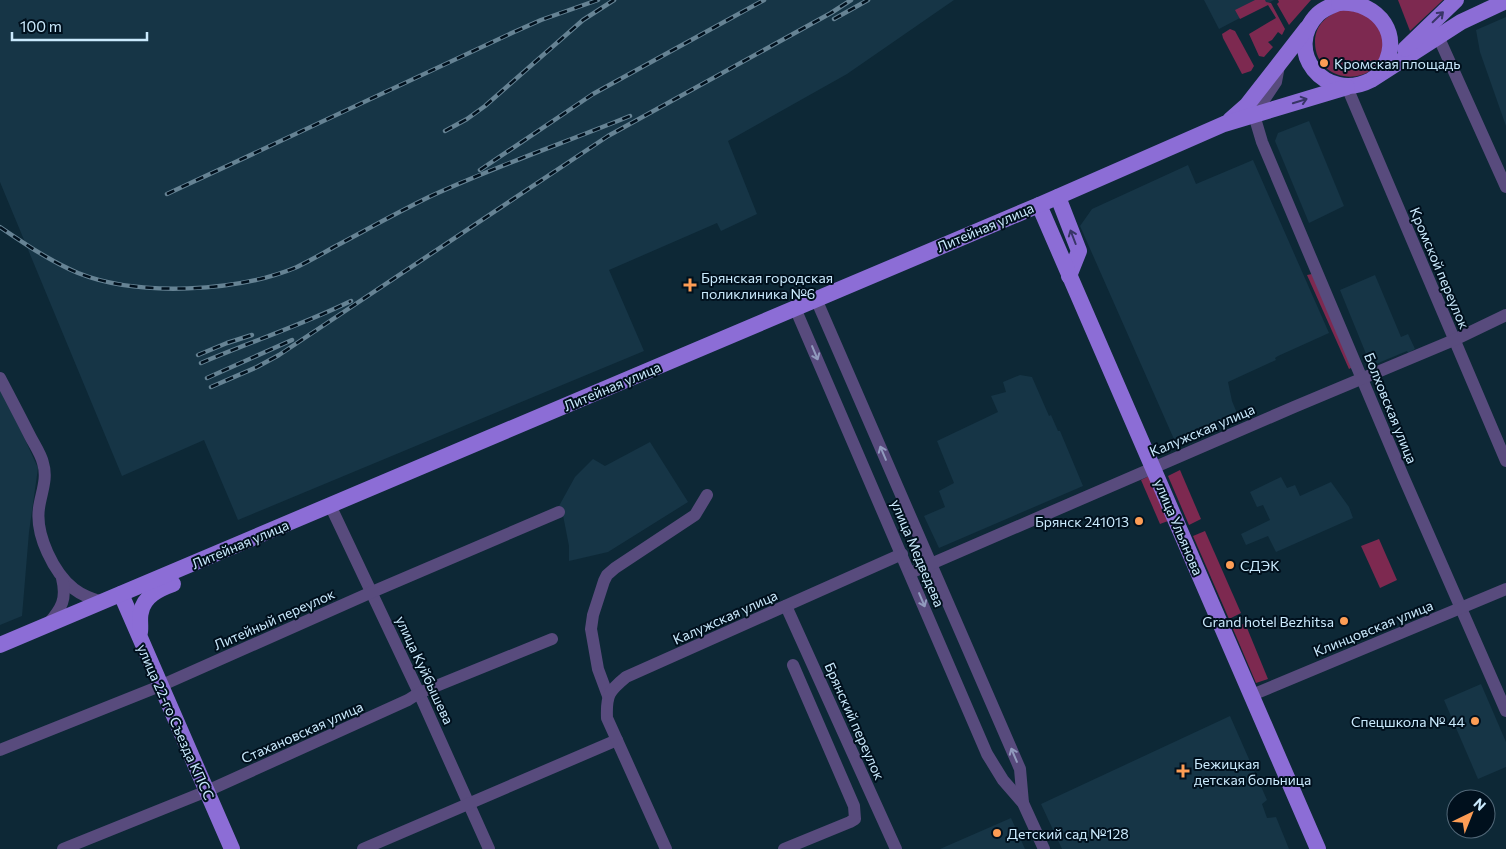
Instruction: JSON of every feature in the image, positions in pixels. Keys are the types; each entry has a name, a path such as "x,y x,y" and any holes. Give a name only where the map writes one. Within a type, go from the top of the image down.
{"main road":[{"path":"1378,74 1456,0"},
{"path":"1378,74 1384,66 1389,50 1389,34 1379,15 1360,4 1344,1 1324,9 1318,14 1309,26 1305,44 1306,54 1314,70 1328,82 1346,87 1364,84 1472,16 1506,1"},
{"name":"Литейная улица","path":"1224,124 1247,105 1309,26"},
{"name":"Литейная улица","path":"0,645 1058,197 1224,124 1346,87"},
{"path":"1058,197 1079,251 1069,276"},
{"name":"улица Ульянова","path":"1039,205 1318,849"},
{"path":"139,637 141,630 140,613 144,603 157,590 174,583 180,576 183,568"},
{"name":"улица 22-го Съезда КПСС","path":"121,594 232,849"}],"street":[{"path":"1438,36 1506,187"},
{"path":"1254,115 1276,82 1280,63"},
{"name":"Кромской переулок","path":"1346,87 1506,462"},
{"name":"Болховская улица","path":"1254,115 1262,142 1362,379 1506,711"},
{"name":"улица Медведева","path":"816,299 1020,769 1023,803"},
{"name":"улица Медведева","path":"795,308 987,754 1005,783 1023,803 1044,849"},
{"name":"Калужская улица","path":"910,573 1080,501 1153,467 1454,340 1506,315"},
{"path":"0,378 43,462 45,482 38,521 41,536 62,578 64,589 62,605 48,624"},
{"path":"666,849 607,718 608,696 598,670 591,629 593,616 607,575 695,515 707,495"},
{"name":"улица Куйбышева","path":"330,506 419,693 489,849"},
{"name":"Литейный переулок","path":"0,750 160,686 559,512"},
{"name":"Калужская улица","path":"608,696 612,688 626,677 902,554"},
{"path":"62,578 75,590 102,602"},
{"name":"Клинцовская улица","path":"1252,695 1506,589"},
{"name":"Брянский переулок","path":"786,606 896,849"},
{"name":"Стахановская улица","path":"63,849 207,791 408,700 419,693 552,639"},
{"path":"784,849 850,822 854,819 855,814 854,806 793,665"},
{"path":"363,849 617,740"}],"shaded area":[{"path":"0,0 954,0 847,74 728,141 757,214 721,231 717,223 609,270 644,351 238,520 204,440 122,476 0,182"},
{"path":"1204,0 1274,0 1219,29"},
{"path":"1255,0 1265,0 1271,3 1285,29 1282,35 1278,32 1268,42 1273,47 1264,57 1259,56 1249,34 1276,18 1268,5 1240,19 1235,10"},
{"path":"1278,0 1311,0 1289,25 1277,4"},
{"path":"1398,0 1443,0 1410,31"},
{"path":"1343,9 1370,15 1381,32 1383,46 1380,60 1372,70 1361,75 1348,77 1336,74 1325,67 1318,57 1315,42 1317,30 1323,21"},
{"path":"1506,17 1506,126 1480,52 1476,30"},
{"path":"1230,29 1235,31 1254,66 1251,71 1242,74 1223,38 1222,34"},
{"path":"1309,121 1344,206 1309,223 1275,141 1278,133"},
{"path":"1253,160 1329,333 1278,356 1275,358 1276,360 1228,382 1232,401 1239,418 1177,446 1080,226 1092,209 1188,165 1196,184"},
{"path":"1312,274 1353,367 1349,369 1307,275"},
{"path":"1375,275 1401,337 1408,334 1415,349 1371,366 1340,290"},
{"path":"1020,375 1032,377 1049,416 1051,415 1058,431 1060,431 1083,486 939,548 924,516 945,507 939,491 954,483 937,441 998,412 991,396 1006,392 1003,382"},
{"path":"0,388 38,468 29,532 22,616 0,625"},
{"path":"650,442 688,502 608,552 569,561 569,546 563,515 559,506 575,477 593,459 605,466"},
{"path":"1180,470 1201,519 1189,525 1168,476"},
{"path":"1149,476 1168,521 1160,524 1141,480"},
{"path":"1281,477 1287,488 1295,485 1300,496 1331,482 1349,507 1353,518 1276,552 1268,536 1246,545 1241,534 1270,520 1263,505 1257,507 1250,492"},
{"path":"1205,531 1241,613 1229,619 1193,536"},
{"path":"1379,539 1397,580 1380,588 1361,546"},
{"path":"1245,623 1268,679 1256,683 1233,629"},
{"name":"Спецшкола № 44","path":"1481,684 1506,742 1506,767 1478,779 1444,700"},
{"name":"Бежицкая детская больница","path":"1230,716 1267,800 1262,804 1267,818 1276,817 1289,849 1062,849 1041,804"},
{"name":"Детский сад №128","path":"1011,818 1025,849 940,849"}],"railway":[{"path":"167,194 514,32 541,20 598,0"},
{"path":"445,131 485,106 583,20 614,0"},
{"path":"480,170 593,94 764,0"},
{"path":"211,387 279,355 608,136 831,13 851,0"},
{"path":"834,19 868,0"},
{"path":"0,227 58,263 78,273 102,281 129,286 158,288 218,286 246,282 297,267 431,196 630,116"},
{"path":"201,363 314,318 351,301"},
{"path":"198,355 252,335"},
{"path":"207,378 292,340"}],"place":[{"name":"Кромская площадь","path":"1324,63"},
{"name":"Брянская городская поликлиника №6","path":"690,285"},
{"name":"Брянск 241013","path":"1139,521"},
{"name":"СДЭК","path":"1230,565"},
{"name":"Grand hotel Bezhitsa","path":"1344,621"},
{"name":"Спецшкола № 44","path":"1475,721"},
{"name":"Бежицкая детская больница","path":"1183,771"},
{"name":"Детский сад №128","path":"997,833"}]}
